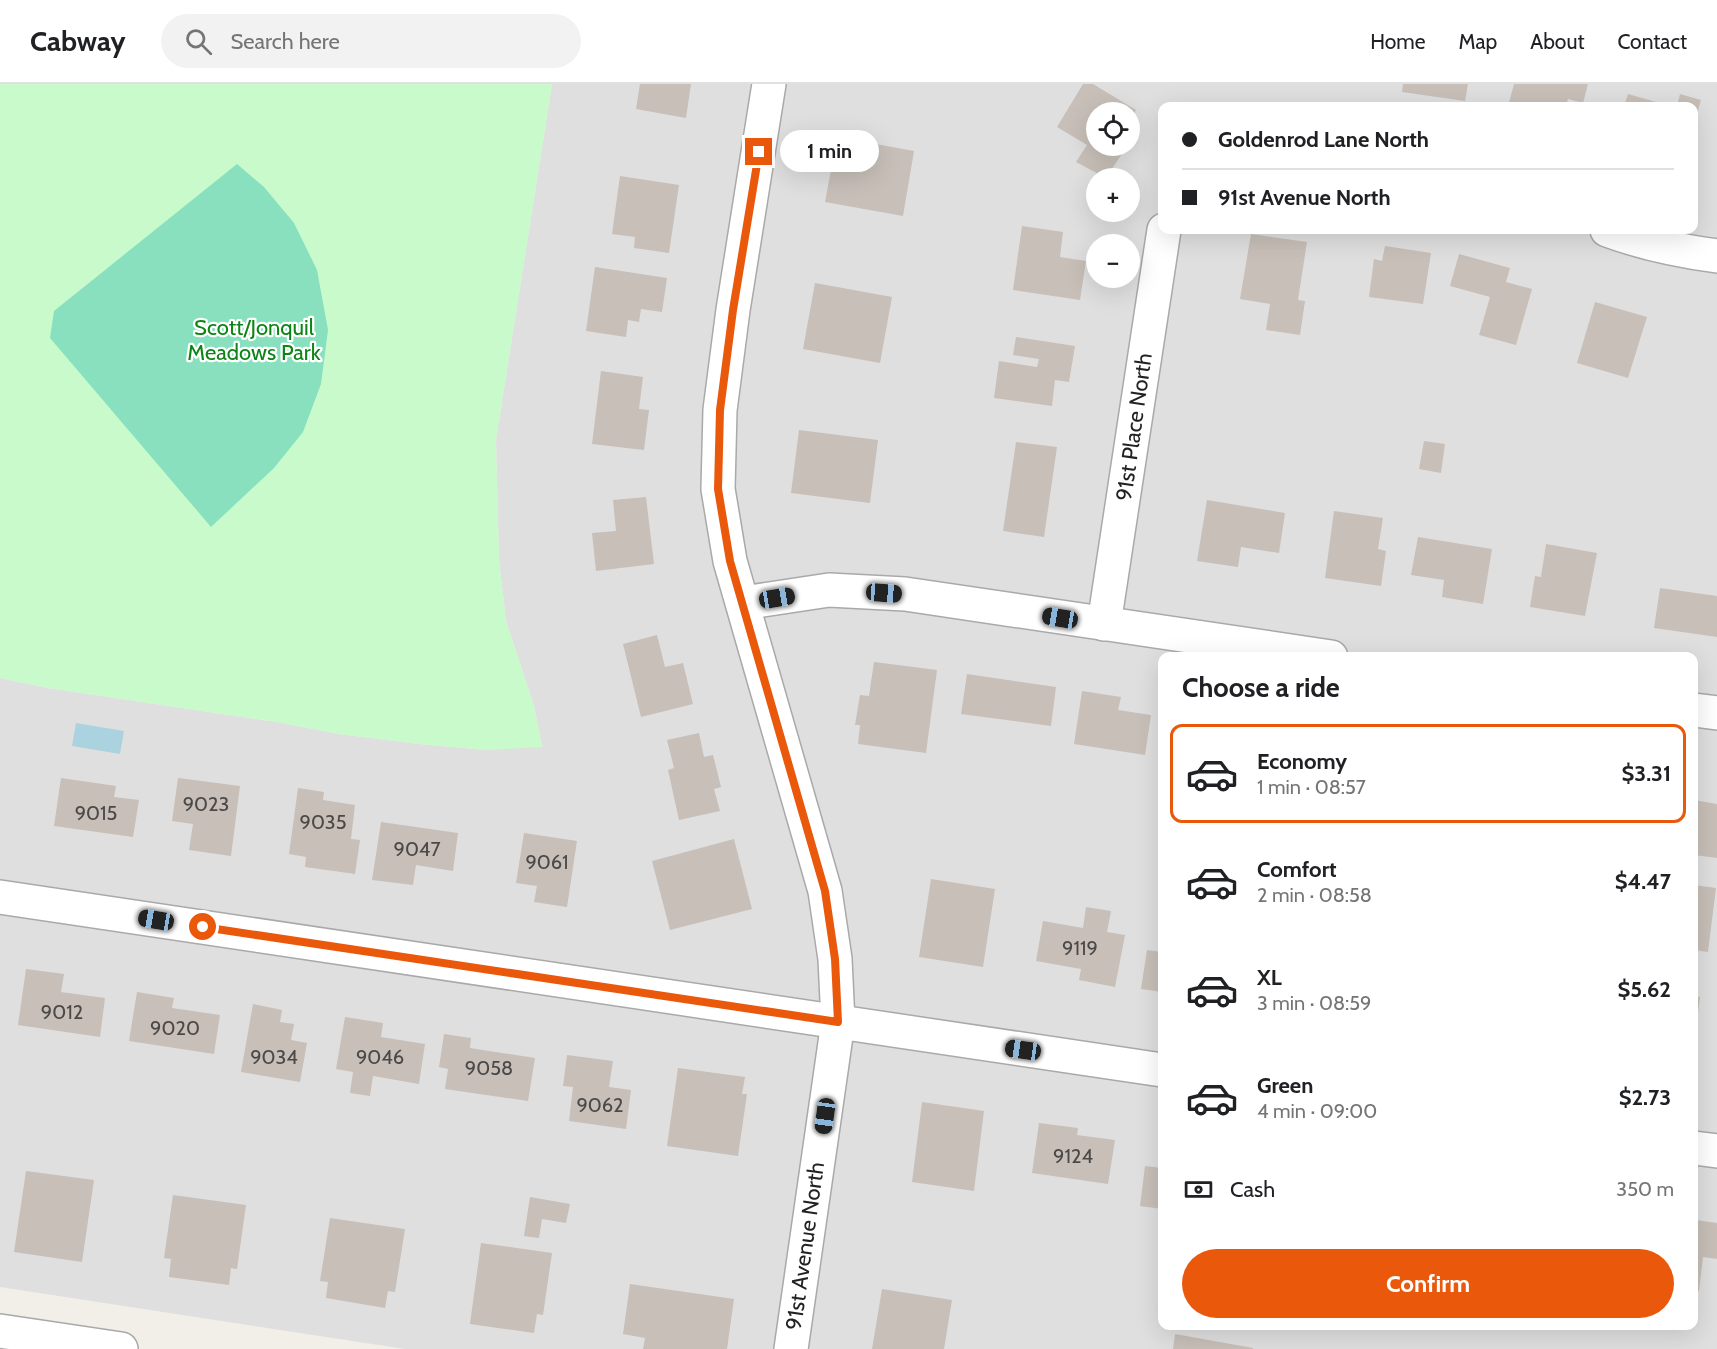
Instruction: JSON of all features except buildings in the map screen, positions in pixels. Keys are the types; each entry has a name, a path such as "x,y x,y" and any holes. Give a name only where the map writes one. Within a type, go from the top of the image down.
{"street":[{"name":"91st Avenue North","path":"769,84 733,310 720,410 718,489 730,561 825,891 835,959 838,1022 790,1349"},
{"name":"91st Place North","path":"1104,624 1163,234"},
{"path":"1617,234 1693,253 1717,256"},
{"path":"743,603 829,590 905,594 1297,652"},
{"path":"1698,711 1717,713"},
{"path":"0,897 1158,1069"},
{"path":"1698,1149 1717,1151"},
{"path":"0,1331 121,1349"}],"shaded area":[{"path":"552,84 1717,84 1717,1349 405,1349 0,1287 0,678 48,688 277,722 339,734 486,750 542,746 534,706 506,621 499,560 496,440"}],"green space":[{"name":"Scott/Jonquil Meadows Park","path":"0,84 552,84 496,440 499,560 506,621 534,706 542,747 486,750 339,734 277,722 48,688 0,678"},
{"path":"237,164 264,187 294,223 317,270 328,330 321,384 303,432 274,468 211,527 50,338 54,311"}],"water":[{"path":"76,723 124,731 120,754 72,746"}],"route":[{"path":"203,927 838,1022 835,959 825,891 730,561 718,489 720,410 733,310 759,152"}]}
